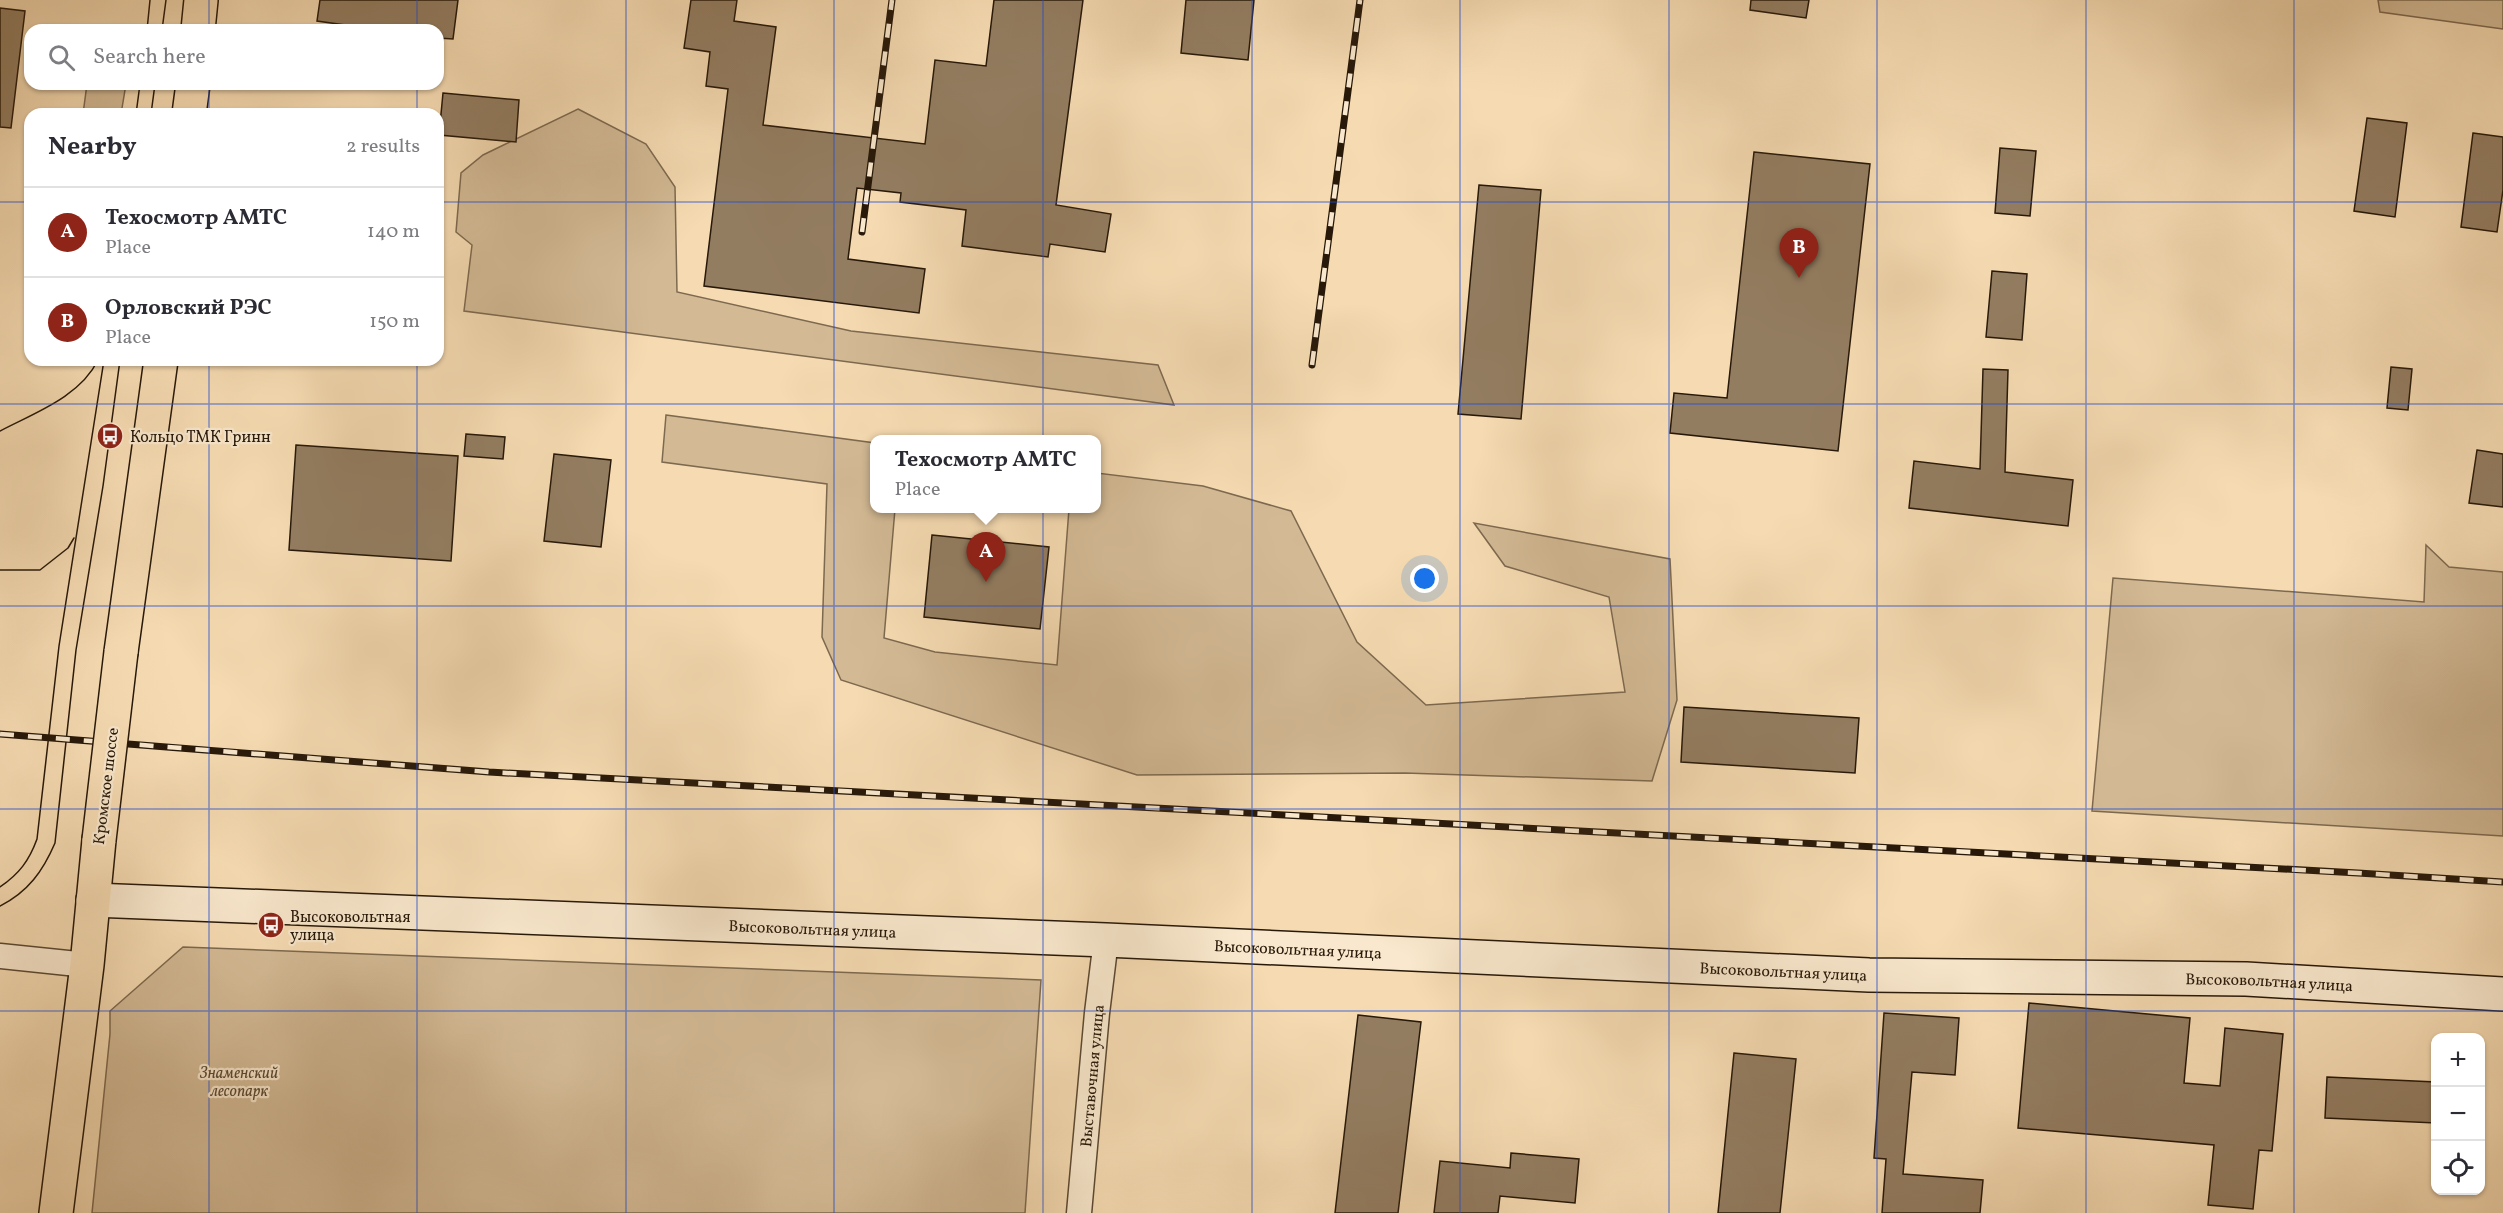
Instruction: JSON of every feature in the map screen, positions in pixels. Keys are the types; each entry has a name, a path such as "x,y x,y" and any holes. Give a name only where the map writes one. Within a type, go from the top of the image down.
{"main road":[{"path":"199,24 201,0"},
{"path":"190,108 192,90"},
{"name":"Кромское шоссе","path":"56,1213 87,965 121,652 160,366"},
{"name":"Высоковольтная улица","path":"93,900 1106,940 1869,975 2246,979 2503,994"}],"street":[{"name":"Выставочная улица","path":"1079,1213 1106,940"},
{"path":"0,956 87,965"}],"green space":[{"path":"2378,0 2503,0 2503,29 2380,12"},
{"path":"86,90 125,90 122,108 84,108"},
{"path":"578,109 646,144 675,187 677,292 851,331 1158,365 1174,405 464,311 472,245 456,232 461,173 483,155"},
{"path":"666,415 870,442 870,513 895,513 884,638 935,652 1057,665 1069,513 1101,513 1101,473 1203,486 1291,511 1357,642 1426,705 1625,692 1609,597 1505,566 1474,523 1670,559 1677,700 1652,781 1405,773 1137,775 841,680 822,637 827,484 662,462"},
{"path":"2426,545 2449,567 2503,572 2503,836 2092,811 2113,578 2424,602"},
{"name":"Знаменский лесопарк","path":"183,947 1041,980 1025,1213 92,1213 110,1034 110,1011"}],"building":[{"path":"320,0 458,0 453,39 444,38 444,24 338,24 317,21"},
{"path":"691,0 737,0 734,21 776,27 763,125 925,144 935,60 986,66 994,0 1083,0 1056,205 1111,214 1105,252 1050,244 1048,257 962,246 966,210 900,202 901,193 857,188 848,259 925,269 919,313 704,286 728,89 706,86 710,52 684,48"},
{"path":"1186,0 1254,0 1248,60 1181,53"},
{"path":"1751,0 1809,0 1806,18 1750,10"},
{"path":"0,8 25,11 11,128 0,127"},
{"path":"443,93 519,100 516,142 444,135 444,108 442,108"},
{"path":"2367,118 2407,123 2395,217 2354,211"},
{"path":"2473,133 2503,137 2503,190 2497,232 2461,227"},
{"path":"2000,148 2036,151 2030,216 1995,213"},
{"path":"1754,152 1870,164 1838,451 1670,433 1674,393 1727,398"},
{"path":"1479,185 1541,190 1521,419 1458,414"},
{"path":"1992,271 2027,274 2022,340 1986,337"},
{"path":"2391,367 2412,369 2408,410 2387,408"},
{"path":"1983,369 2008,370 2005,472 2073,480 2068,526 1909,508 1914,461 1980,469"},
{"path":"466,434 505,437 503,459 464,456"},
{"path":"296,445 458,456 451,561 289,550"},
{"path":"2477,450 2503,454 2503,507 2469,503"},
{"path":"554,454 611,460 601,547 544,541"},
{"path":"932,535 1049,547 1040,629 924,617"},
{"path":"1684,707 1859,718 1855,773 1681,762"},
{"path":"2029,1003 2190,1018 2184,1083 2220,1086 2225,1028 2283,1034 2272,1151 2259,1150 2253,1209 2208,1205 2214,1145 2018,1128"},
{"path":"1884,1013 1959,1018 1955,1075 1912,1072 1903,1174 1983,1180 1980,1213 1882,1213 1886,1159 1874,1158"},
{"path":"1358,1015 1421,1022 1398,1213 1335,1213"},
{"path":"1734,1053 1796,1059 1780,1213 1718,1213"},
{"path":"2327,1077 2431,1082 2431,1123 2325,1118"},
{"path":"1511,1153 1579,1159 1575,1203 1500,1196 1498,1213 1434,1213 1440,1161 1510,1168"}],"tram line":[{"path":"148,24 150,0"},
{"path":"163,24 166,0"},
{"path":"137,108 139,90"},
{"path":"152,108 154,90"},
{"path":"0,431 55,403 80,384 94,366"},
{"path":"0,887 23,866 37,839 59,646 103,366"},
{"path":"0,906 19,894 34,880 55,843 76,650 103,486 119,366"},
{"path":"0,570 40,570 68,548 74,538"}],"railway":[{"path":"862,232 892,0"},
{"path":"1312,365 1360,0"},
{"path":"0,734 489,772 2503,882"}],"place":[{"name":"Орловский РЭС","path":"1799,278"},
{"name":"Кольцо ТМК Гринн","path":"110,436"},
{"name":"Техосмотр АМТС","path":"986,582"},
{"name":"Высоковольтная улица","path":"271,925"}]}
